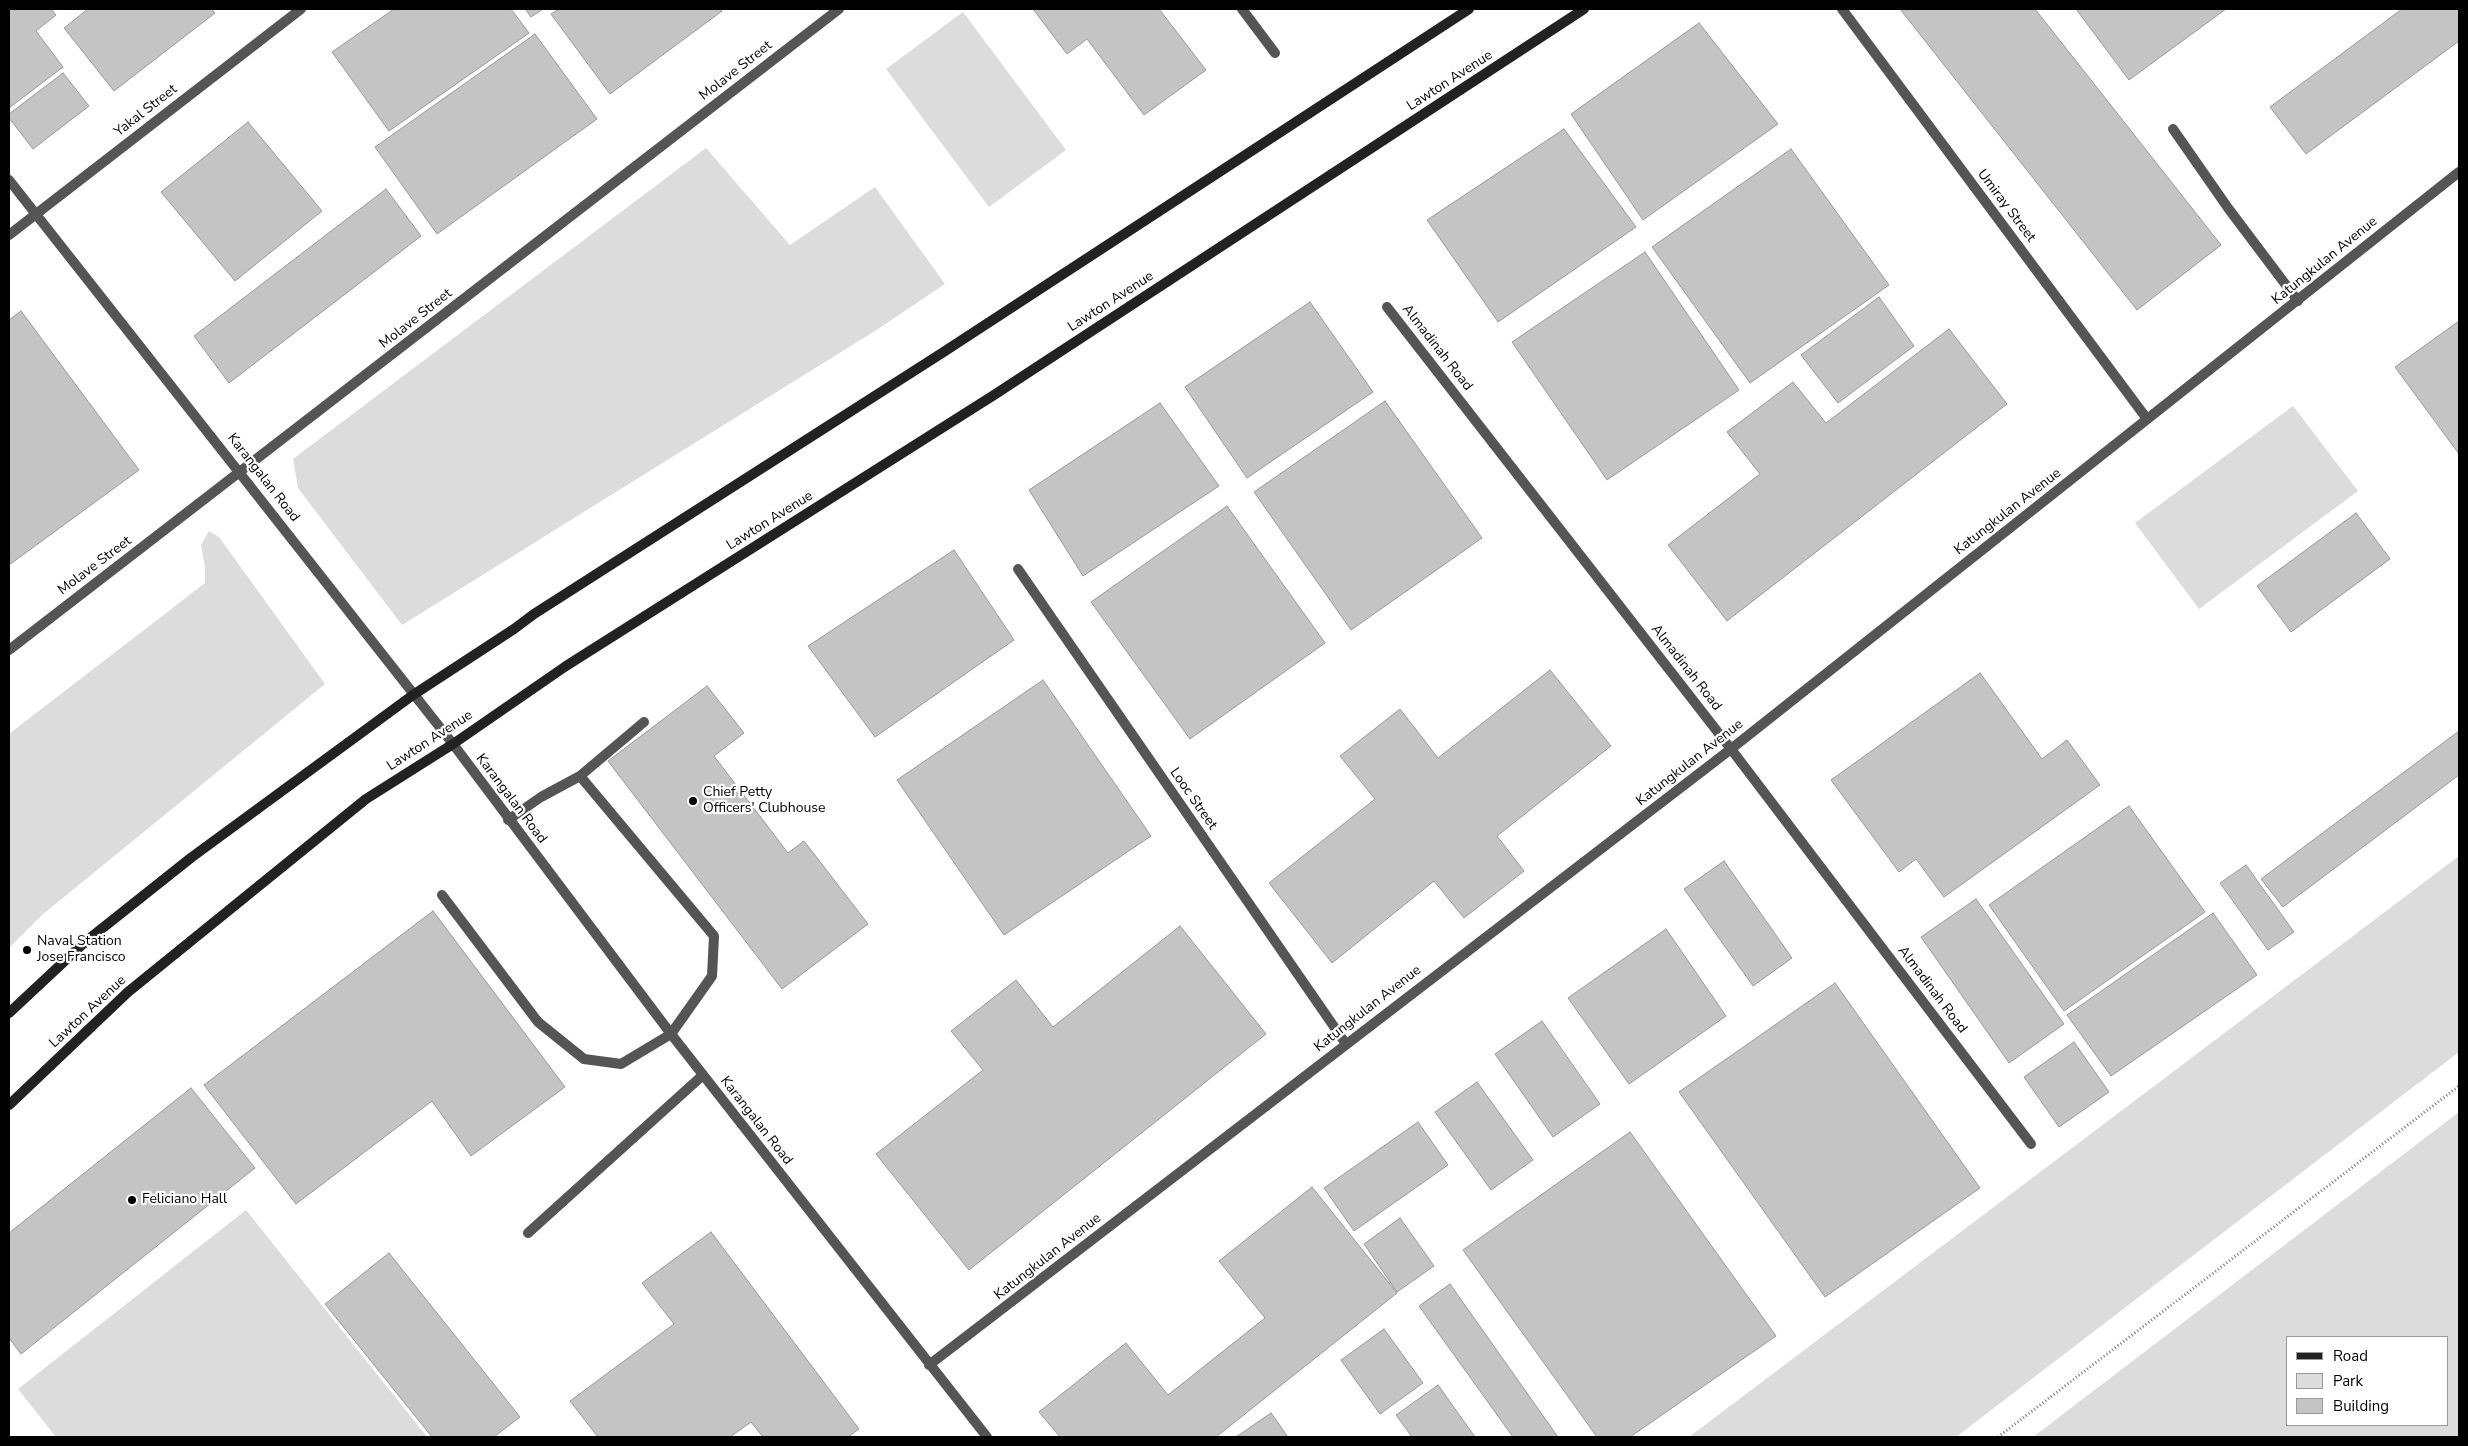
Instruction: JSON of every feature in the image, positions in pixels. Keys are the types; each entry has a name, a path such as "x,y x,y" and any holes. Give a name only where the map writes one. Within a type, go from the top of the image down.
{"main road":[{"path":"9,1013 85,942 192,857 413,695 534,614 942,353 1469,9"},
{"name":"Lawton Avenue","path":"9,1105 128,992 241,898 366,799 453,744 566,666 994,395 1584,9"}],"street":[{"name":"Yakal Street","path":"9,235 301,9"},
{"name":"Molave Street","path":"9,650 839,9"},
{"path":"1242,9 1275,53"},
{"name":"Umiray Street","path":"1842,9 2147,419"},
{"path":"2173,129 2228,208 2298,301"},
{"name":"Katungkulan Avenue","path":"929,1366 1731,748 2459,172"},
{"name":"Karangalan Road","path":"9,180 241,472 453,744 508,820 671,1034 929,1366 987,1437"},
{"name":"Almadinah Road","path":"1387,307 1731,748 2031,1144"},
{"name":"Looc Street","path":"1018,569 1346,1044"},
{"path":"508,820 541,797 580,776 644,722"},
{"path":"442,895 538,1022 584,1059 621,1064 671,1034 712,976 714,936 580,776"},
{"path":"528,1233 703,1075"}],"path":[{"path":"1998,1437 2459,1086"}],"green space":[{"path":"963,12 1066,150 989,207 886,69"},
{"path":"706,148 790,245 875,187 945,284 878,329 402,625 298,488 293,459"},
{"path":"2293,406 2358,491 2199,609 2135,523"},
{"path":"209,531 219,537 325,684 42,915 9,948 9,734 205,583 205,568 201,545"},
{"path":"2459,856 2459,1052 1956,1437 1689,1437"},
{"path":"2459,1112 2459,1437 2033,1437"},
{"path":"246,1210 427,1437 56,1437 18,1389"}],"building":[{"path":"9,9 51,9 56,15 36,31 63,67 9,108"},
{"path":"88,9 211,9 215,13 114,91 64,28"},
{"path":"394,9 511,9 529,33 389,131 332,52"},
{"path":"525,9 543,9 531,17"},
{"path":"559,9 720,9 722,11 610,94 551,14"},
{"path":"1033,9 1159,9 1206,70 1144,115 1087,39 1067,54"},
{"path":"1900,9 2035,9 2221,245 2137,310"},
{"path":"2076,9 2226,9 2129,80"},
{"path":"2402,9 2459,9 2459,41 2306,154 2270,107"},
{"path":"1699,23 1778,124 1643,220 1571,114"},
{"path":"535,34 597,119 437,234 375,147"},
{"path":"63,73 89,106 33,149 9,118 9,114"},
{"path":"248,122 322,211 235,281 161,192"},
{"path":"1564,129 1636,227 1498,322 1427,220"},
{"path":"1791,149 1889,285 1750,383 1652,247"},
{"path":"386,189 421,236 229,383 194,336"},
{"path":"1645,252 1739,390 1607,480 1512,342"},
{"path":"1879,297 1914,346 1838,403 1801,355"},
{"path":"1310,302 1373,392 1247,478 1185,387"},
{"path":"21,311 139,470 9,565 9,320"},
{"path":"2459,321 2459,454 2395,367"},
{"path":"1949,329 2007,404 1727,621 1668,545 1760,474 1727,432 1793,382 1826,423"},
{"path":"1385,401 1482,538 1351,630 1254,492"},
{"path":"1160,403 1219,486 1083,576 1029,490"},
{"path":"1227,506 1325,643 1190,739 1091,602"},
{"path":"2356,513 2390,559 2291,632 2257,586"},
{"path":"954,550 1014,640 875,737 808,646"},
{"path":"1550,670 1611,746 1497,836 1524,871 1464,918 1434,881 1332,963 1269,883 1375,799 1340,756 1400,709 1438,758"},
{"path":"1980,673 2042,759 2067,740 2100,785 1944,897 1916,859 1899,872 1831,780"},
{"path":"1043,680 1151,836 1004,935 897,780"},
{"name":"Chief Petty Officers' Clubhouse","path":"707,686 744,733 714,756 788,853 804,841 868,924 782,989 608,761"},
{"path":"2459,731 2459,775 2283,907 2261,879"},
{"path":"2129,806 2205,912 2064,1011 1989,905"},
{"path":"1724,861 1792,958 1753,986 1684,889"},
{"path":"2246,865 2294,932 2268,950 2220,883"},
{"path":"1976,899 2064,1024 2009,1063 1921,937"},
{"path":"433,911 565,1087 471,1156 432,1101 296,1204 204,1085"},
{"path":"2213,913 2257,975 2111,1076 2067,1015"},
{"path":"1180,926 1266,1034 969,1270 876,1154 983,1070 951,1031 1016,980 1053,1027"},
{"path":"1666,929 1726,1016 1629,1084 1568,998"},
{"path":"1835,983 1980,1188 1825,1297 1679,1092"},
{"path":"1542,1021 1600,1104 1553,1137 1495,1054"},
{"path":"2074,1042 2109,1092 2059,1127 2024,1077"},
{"path":"1477,1082 1533,1160 1491,1190 1435,1112"},
{"name":"Feliciano Hall","path":"191,1088 255,1168 21,1354 9,1338 9,1233"},
{"path":"1418,1122 1448,1165 1354,1231 1324,1188"},
{"path":"1630,1132 1776,1336 1630,1437 1597,1437 1463,1250"},
{"path":"1312,1187 1397,1293 1216,1437 1060,1437 1039,1412 1126,1343 1168,1395 1265,1318 1219,1261"},
{"path":"1400,1218 1434,1266 1397,1292 1364,1244"},
{"path":"711,1232 859,1429 848,1437 763,1437 751,1422 730,1437 598,1437 570,1401 674,1324 642,1283"},
{"path":"389,1253 520,1417 494,1437 432,1437 325,1304"},
{"path":"1450,1284 1558,1437 1513,1437 1419,1306"},
{"path":"1384,1329 1423,1383 1380,1414 1341,1360"},
{"path":"1438,1385 1475,1437 1412,1437 1396,1415"},
{"path":"1271,1413 1288,1437 1236,1437"}],"place":[{"name":"Chief Petty Officers' Clubhouse","path":"693,801"},
{"name":"Naval Station Jose Francisco","path":"27,950"},
{"name":"Feliciano Hall","path":"132,1200"}]}
